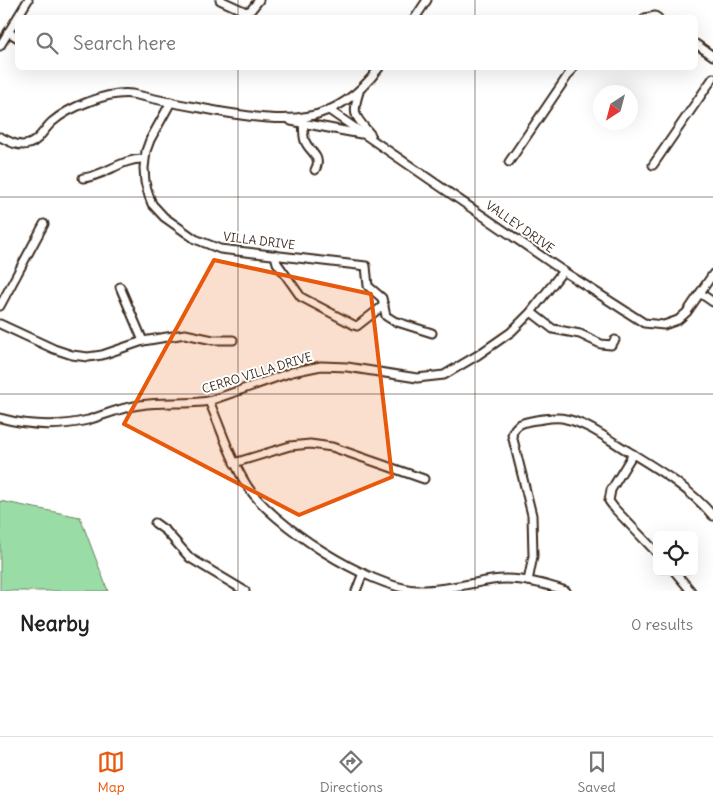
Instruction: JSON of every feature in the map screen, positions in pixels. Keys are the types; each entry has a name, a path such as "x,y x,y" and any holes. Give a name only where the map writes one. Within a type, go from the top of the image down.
{"street":[{"path":"19,15 28,0"},
{"path":"220,0 246,12 251,10 259,0"},
{"path":"417,15 427,0"},
{"path":"0,46 15,21"},
{"path":"8,32 15,36"},
{"path":"698,45 713,56"},
{"path":"329,110 346,101 360,90 377,70"},
{"path":"509,162 572,70"},
{"path":"653,165 713,78"},
{"path":"360,90 355,103 355,113 376,141"},
{"name":"VALLEY DRIVE","path":"0,137 19,145 29,144 36,141 50,124 61,116 97,98 111,94 132,94 250,117 288,120 368,136"},
{"name":"VILLA DRIVE","path":"171,102 150,140 144,159 145,182 152,204 164,217 187,235 202,243 220,249 366,266 368,286 382,298 384,305"},
{"name":"VALLEY DRIVE","path":"288,120 329,110 563,271 638,320 650,324 664,325 674,322 682,316 700,293"},
{"path":"303,124 306,143 316,158 317,166 315,170"},
{"path":"83,178 94,176 130,160 144,159"},
{"path":"0,306 44,224"},
{"path":"275,255 277,263 301,296 354,325 357,326 384,305 386,316 389,318 432,333"},
{"name":"CERRO VILLA DRIVE","path":"0,418 35,425 61,424 88,420 141,404 181,404 210,401 292,372 321,366 346,367 417,378 444,375 504,337 531,312 563,271"},
{"path":"713,274 700,293 713,302"},
{"path":"120,287 143,341"},
{"path":"531,312 553,329 580,334 604,345 611,345 616,340"},
{"path":"0,324 54,349 72,355 102,355 143,341 185,334 213,340 233,340"},
{"path":"210,401 234,463 246,486 268,510 312,544 339,561 396,587 415,590 436,590 492,580 528,581 566,591"},
{"path":"528,581 534,556 532,515 512,440 515,428 525,422 566,418 592,429 682,486 713,516"},
{"path":"234,463 290,446 310,444 332,447 424,479"},
{"path":"633,454 611,490 610,501 615,509 653,549"},
{"path":"155,523 166,531 190,558 245,591"},
{"path":"356,591 363,573"},
{"path":"678,576 690,591"}],"highlighted area":[{"path":"214,260 371,294 392,477 299,515 124,424"}],"green space":[{"path":"0,501 80,517 108,591 0,591"}]}
